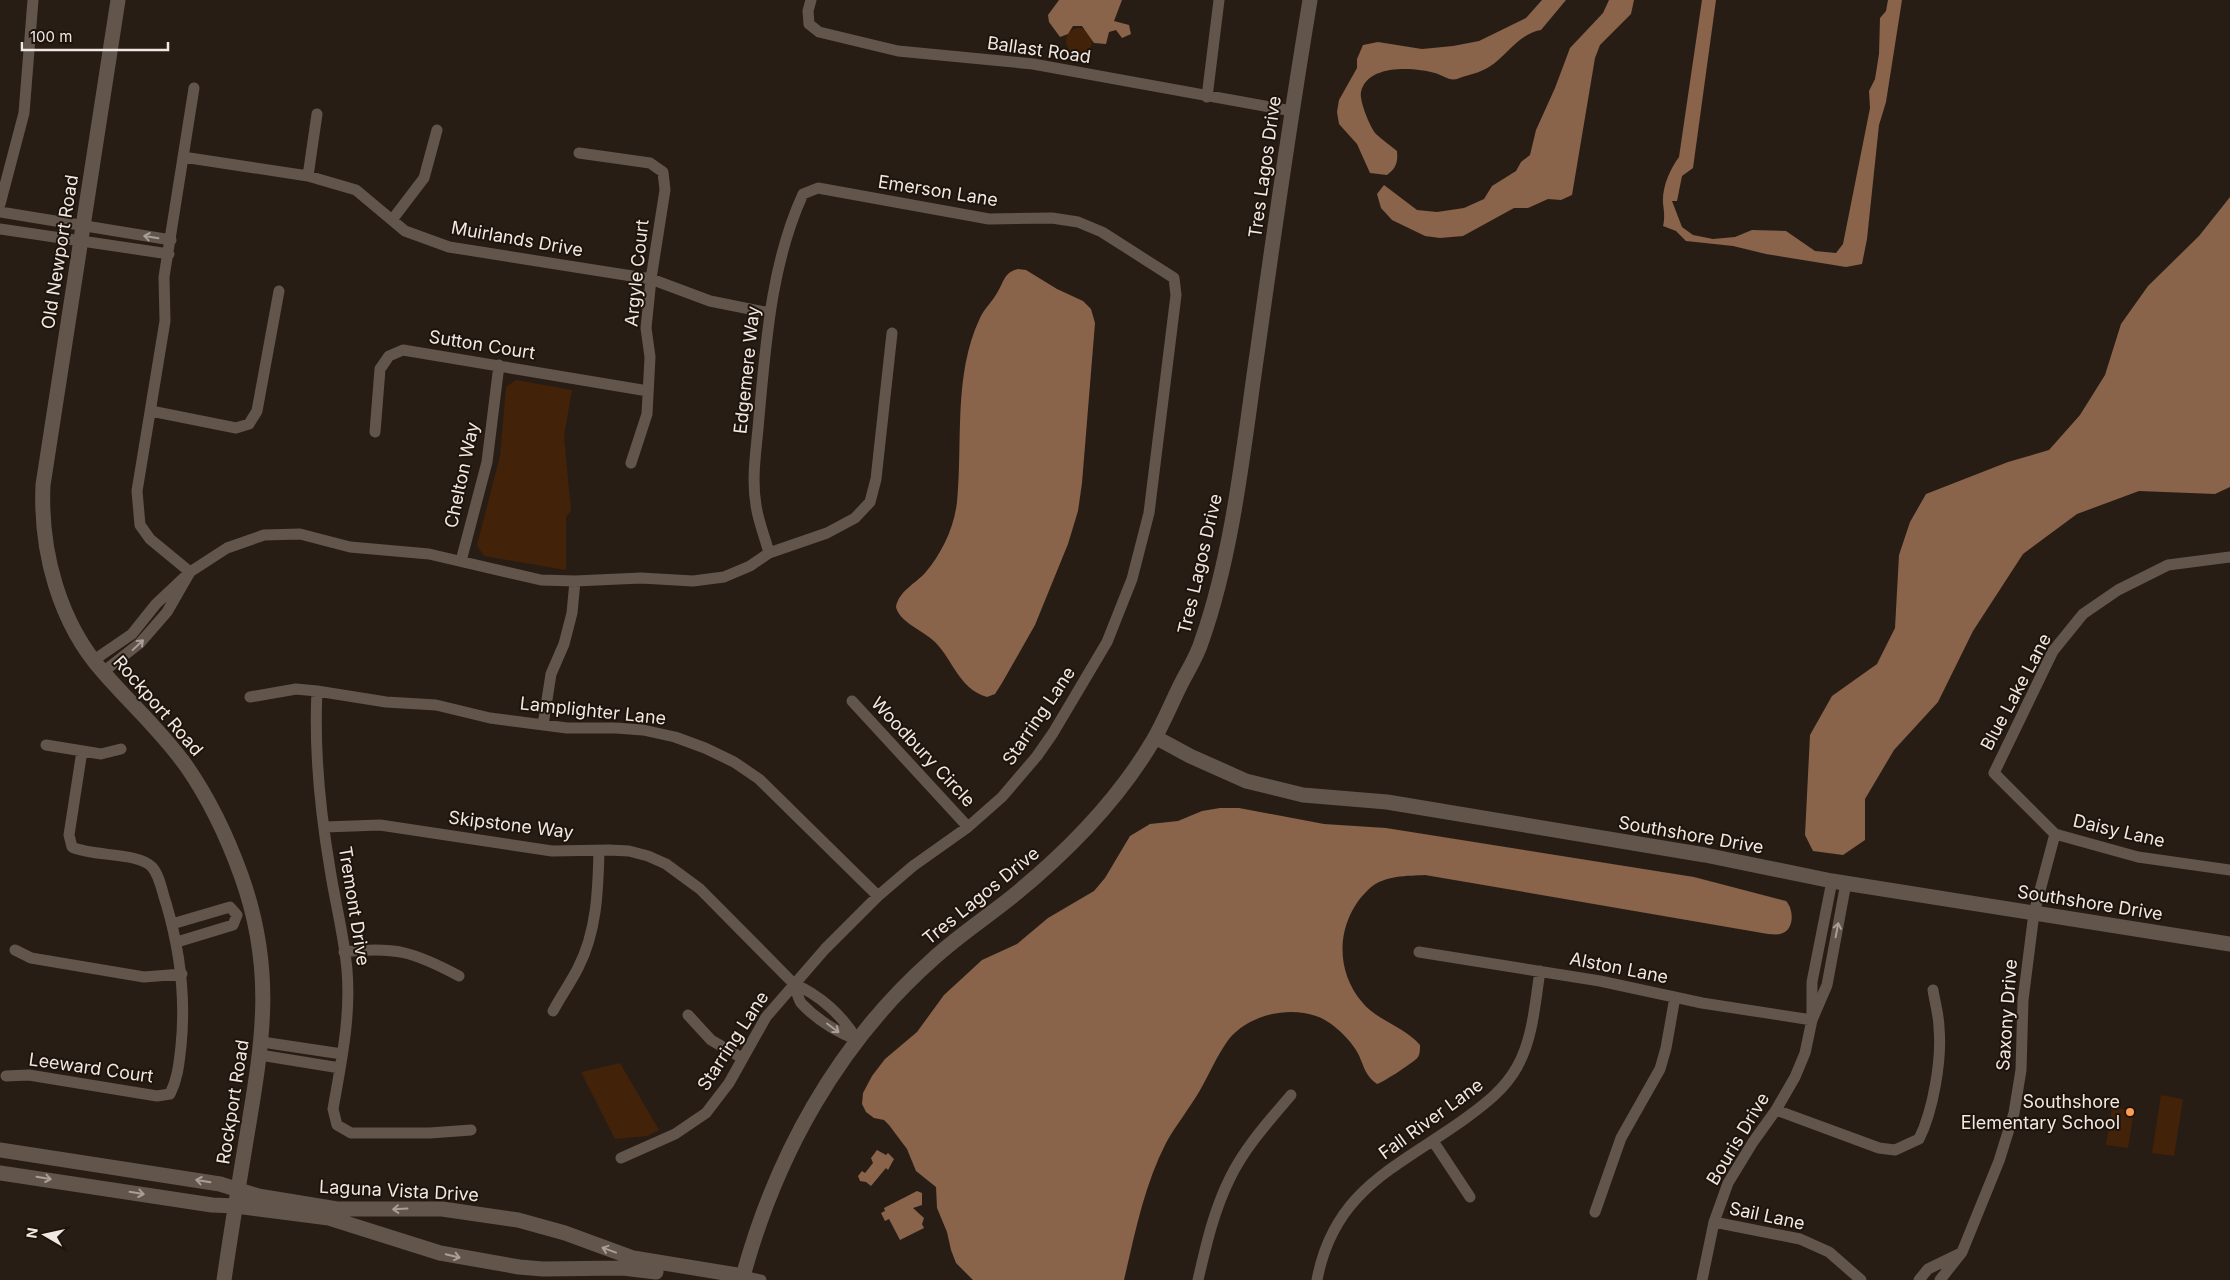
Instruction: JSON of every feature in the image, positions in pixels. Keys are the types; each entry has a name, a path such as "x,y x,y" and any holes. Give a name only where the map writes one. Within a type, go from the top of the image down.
{"street":[{"path":"0,204 24,113 33,0"},
{"name":"Old Newport Road","path":"42,510 43,484 118,0"},
{"name":"Ballast Road","path":"811,0 808,11 809,24 820,32 898,51 1033,64 1292,111"},
{"path":"1207,97 1219,0"},
{"name":"Tres Lagos Drive","path":"742,1278 765,1204 788,1150 825,1085 857,1040 890,1001 932,959 1009,900 1060,855 1116,793 1155,737 1202,642 1221,570 1238,485 1292,111 1310,0"},
{"path":"190,572 150,539 140,525 137,491 164,321 164,277 194,88"},
{"path":"308,176 317,114"},
{"path":"392,220 424,178 436,130"},
{"name":"Argyle Court","path":"579,153 650,164 663,172 665,190 651,279 646,328 650,356 647,414 631,463"},
{"name":"Muirlands Drive","path":"183,157 308,176 356,190 405,231 449,247 651,279 710,301 770,313"},
{"name":"Emerson Lane","path":"803,194 818,188 989,219 1052,218 1078,222 1102,232 1174,278"},
{"name":"Edgemere Way","path":"769,553 756,505 755,471 770,313 778,269 795,211 803,194"},
{"path":"0,212 171,240"},
{"path":"39,235 41,218"},
{"path":"0,229 169,254"},
{"path":"121,247 123,233"},
{"name":"Starring Lane","path":"621,1158 676,1134 696,1122 719,1098 766,1017 794,984 878,896 914,866 968,827 1017,780 1053,733 1107,642 1132,579 1149,513 1176,295 1174,278"},
{"path":"151,412 236,428 249,424 257,411 279,291"},
{"path":"98,666 132,634 150,611 190,572 227,548 264,535 300,534 350,547 429,554 498,572 541,580 575,581 641,578 693,581 724,577 750,566 769,553 827,533 855,518 870,502 876,479 892,333"},
{"name":"Sutton Court","path":"375,432 380,369 389,356 403,350 648,391"},
{"name":"Chelton Way","path":"461,561 487,462 498,365"},
{"name":"Rockport Road","path":"42,510 45,543 59,594 70,619 98,666 161,733 188,768 214,814 241,876 244,913 263,977 261,1048 224,1280"},
{"name":"Blue Lake Lane","path":"1994,773 2053,651 2083,614 2118,590 2168,565 2230,556"},
{"path":"98,666 140,644 168,612 190,572"},
{"path":"543,725 551,674 564,644 572,613 575,581"},
{"path":"150,611 161,620"},
{"name":"Lamplighter Lane","path":"250,697 296,689 386,702 436,705 490,718 543,725 567,728 643,730 675,737 705,748 734,762 759,779 785,802 878,896"},
{"name":"Tremont Drive","path":"317,691 317,745 325,827 344,952 348,1010 333,1109 337,1125 351,1133 430,1133 471,1130"},
{"name":"Woodbury Circle","path":"852,702 968,827"},
{"name":"Southshore Drive","path":"1155,737 1190,756 1246,781 1303,795 1387,802 1705,855 1839,882 2230,944"},
{"path":"46,745 101,754 121,748"},
{"path":"15,950 31,958 144,977 182,974 172,924 158,879 152,867 140,860 83,852 72,847 69,835 82,751"},
{"name":"Daisy Lane","path":"1994,773 2055,834 2138,857 2230,870"},
{"name":"Skipstone Way","path":"325,827 380,826 552,851 629,851 648,856 681,874 700,889 794,984 800,1001 838,1033 857,1040"},
{"name":"Saxony Drive","path":"1940,1280 1962,1252 1999,1162 2014,1113 2021,1070 2023,1000 2034,913 2055,834"},
{"path":"552,1011 579,967 587,946 598,892 599,851"},
{"name":"Bouris Drive","path":"1812,1020 1812,982 1839,882"},
{"name":"Bouris Drive","path":"1702,1280 1714,1222 1728,1183 1753,1142 1776,1110 1795,1077 1805,1053 1812,1020 1827,985 1839,882"},
{"path":"172,924 230,908 244,913 233,925 177,942"},
{"path":"207,914 211,932"},
{"path":"344,952 372,949 412,953 459,976"},
{"name":"Alston Lane","path":"1419,952 1540,971 1675,997 1812,1020"},
{"path":"1815,968 1829,971"},
{"name":"Fall River Lane","path":"1317,1280 1326,1243 1336,1223 1352,1201 1378,1178 1485,1104 1517,1068 1527,1042 1540,971"},
{"name":"Leeward Court","path":"6,1076 29,1075 157,1096 170,1094 177,1079 181,1042 182,974"},
{"path":"1776,1110 1879,1148 1895,1150 1919,1139 1930,1110 1937,1065 1940,1029 1933,990"},
{"path":"1595,1212 1621,1138 1660,1069 1666,1048 1675,997"},
{"path":"688,1015 711,1040 742,1058"},
{"path":"261,1048 304,1048 342,1054"},
{"path":"261,1048 302,1062 340,1068"},
{"path":"302,1062 304,1048"},
{"path":"1198,1280 1218,1204 1230,1178 1264,1126 1292,1095"},
{"path":"1433,1141 1470,1197"},
{"name":"Laguna Vista Drive","path":"0,1150 193,1179 258,1196 337,1209 427,1208 518,1220 565,1233 633,1258 761,1280"},
{"name":"Laguna Vista Drive","path":"0,1173 212,1205 236,1206 329,1218 414,1246 461,1258 543,1269 631,1269 697,1280"},
{"name":"Sail Lane","path":"1714,1222 1800,1239 1829,1252 1861,1280"},
{"path":"1919,1280 1928,1269 1962,1252"}],"shaded area":[{"path":"1059,0 1122,0 1114,21 1129,25 1131,34 1122,38 1116,30 1109,32 1106,44 1094,43 1082,26 1073,26 1068,34 1060,37 1049,22 1048,15"},
{"path":"1542,0 1566,0 1541,30 1519,40 1496,62 1485,69 1457,79 1448,79 1426,71 1392,70 1372,76 1365,83 1361,96 1368,120 1376,134 1397,151 1396,165 1387,175 1370,173 1357,144 1339,124 1337,112 1339,100 1357,68 1357,59 1363,45 1378,42 1422,49 1479,41 1526,18"},
{"path":"1609,0 1634,0 1631,14 1600,45 1595,58 1572,195 1561,200 1548,199 1528,208 1514,208 1463,236 1440,238 1425,236 1392,220 1381,208 1377,194 1384,185 1417,210 1437,212 1464,208 1484,199 1492,186 1516,171 1521,162 1530,155 1536,130 1570,48 1603,13"},
{"path":"1702,0 1716,0 1693,168 1682,176 1677,201 1672,201 1682,227 1693,235 1713,239 1735,237 1752,230 1786,231 1815,251 1836,253 1843,244 1870,108 1869,91 1875,79 1879,54 1880,18 1886,11 1888,0 1902,0 1886,102 1879,125 1867,239 1862,264 1846,267 1766,254 1733,246 1686,241 1676,231 1663,226 1665,185 1679,157"},
{"path":"1079,28 1088,32 1092,41 1088,50 1079,54 1070,50 1066,41 1070,32"},
{"path":"2230,197 2230,487 2215,494 2139,491 2077,514 2023,554 1973,631 1938,702 1894,750 1865,799 1865,840 1843,855 1813,851 1805,835 1810,735 1832,696 1877,664 1895,628 1899,555 1910,522 1926,494 2008,462 2049,450 2080,415 2105,375 2121,324 2148,286 2199,236"},
{"path":"1018,269 1026,270 1057,289 1083,301 1091,309 1095,323 1078,511 1068,544 1035,625 995,694 987,697 970,688 935,642 907,622 896,607 900,596 931,565 942,549 950,531 957,502 962,385 966,362 982,315 1005,278 1010,272"},
{"path":"516,380 572,390 564,436 571,511 566,517 566,570 484,556 477,545 500,456 506,387"},
{"path":"1220,808 1239,808 1324,824 1386,828 1694,877 1786,901 1791,909 1792,919 1785,932 1768,934 1425,875 1396,877 1382,881 1370,888 1359,900 1351,914 1345,928 1343,959 1346,974 1353,989 1368,1009 1414,1038 1420,1045 1419,1054 1416,1059 1377,1084 1366,1072 1356,1050 1348,1039 1322,1018 1293,1012 1269,1015 1247,1024 1237,1031 1225,1045 1158,1159 1136,1227 1124,1280 973,1280 956,1263 947,1232 937,1208 936,1187 916,1171 907,1149 889,1125 884,1120 874,1118 866,1112 862,1104 863,1093 872,1076 885,1059 917,1032 944,995 982,960 1017,944 1048,918 1094,891 1105,878 1130,836 1150,824 1178,821 1202,811"},
{"path":"620,1063 659,1130 647,1136 615,1139 581,1072"},
{"path":"2161,1095 2183,1099 2174,1156 2152,1153"},
{"path":"2112,1107 2134,1111 2128,1148 2106,1145"},
{"path":"877,1150 886,1155 888,1153 894,1159 888,1170 886,1168 871,1186 866,1182 860,1181 858,1176 862,1171 865,1173 873,1163 871,1158"},
{"path":"917,1191 922,1193 922,1205 913,1208 924,1218 922,1224 924,1228 900,1240 889,1219 885,1221 881,1213 885,1211 884,1208"}],"place":[{"name":"Southshore Elementary School","path":"2130,1112"}]}
